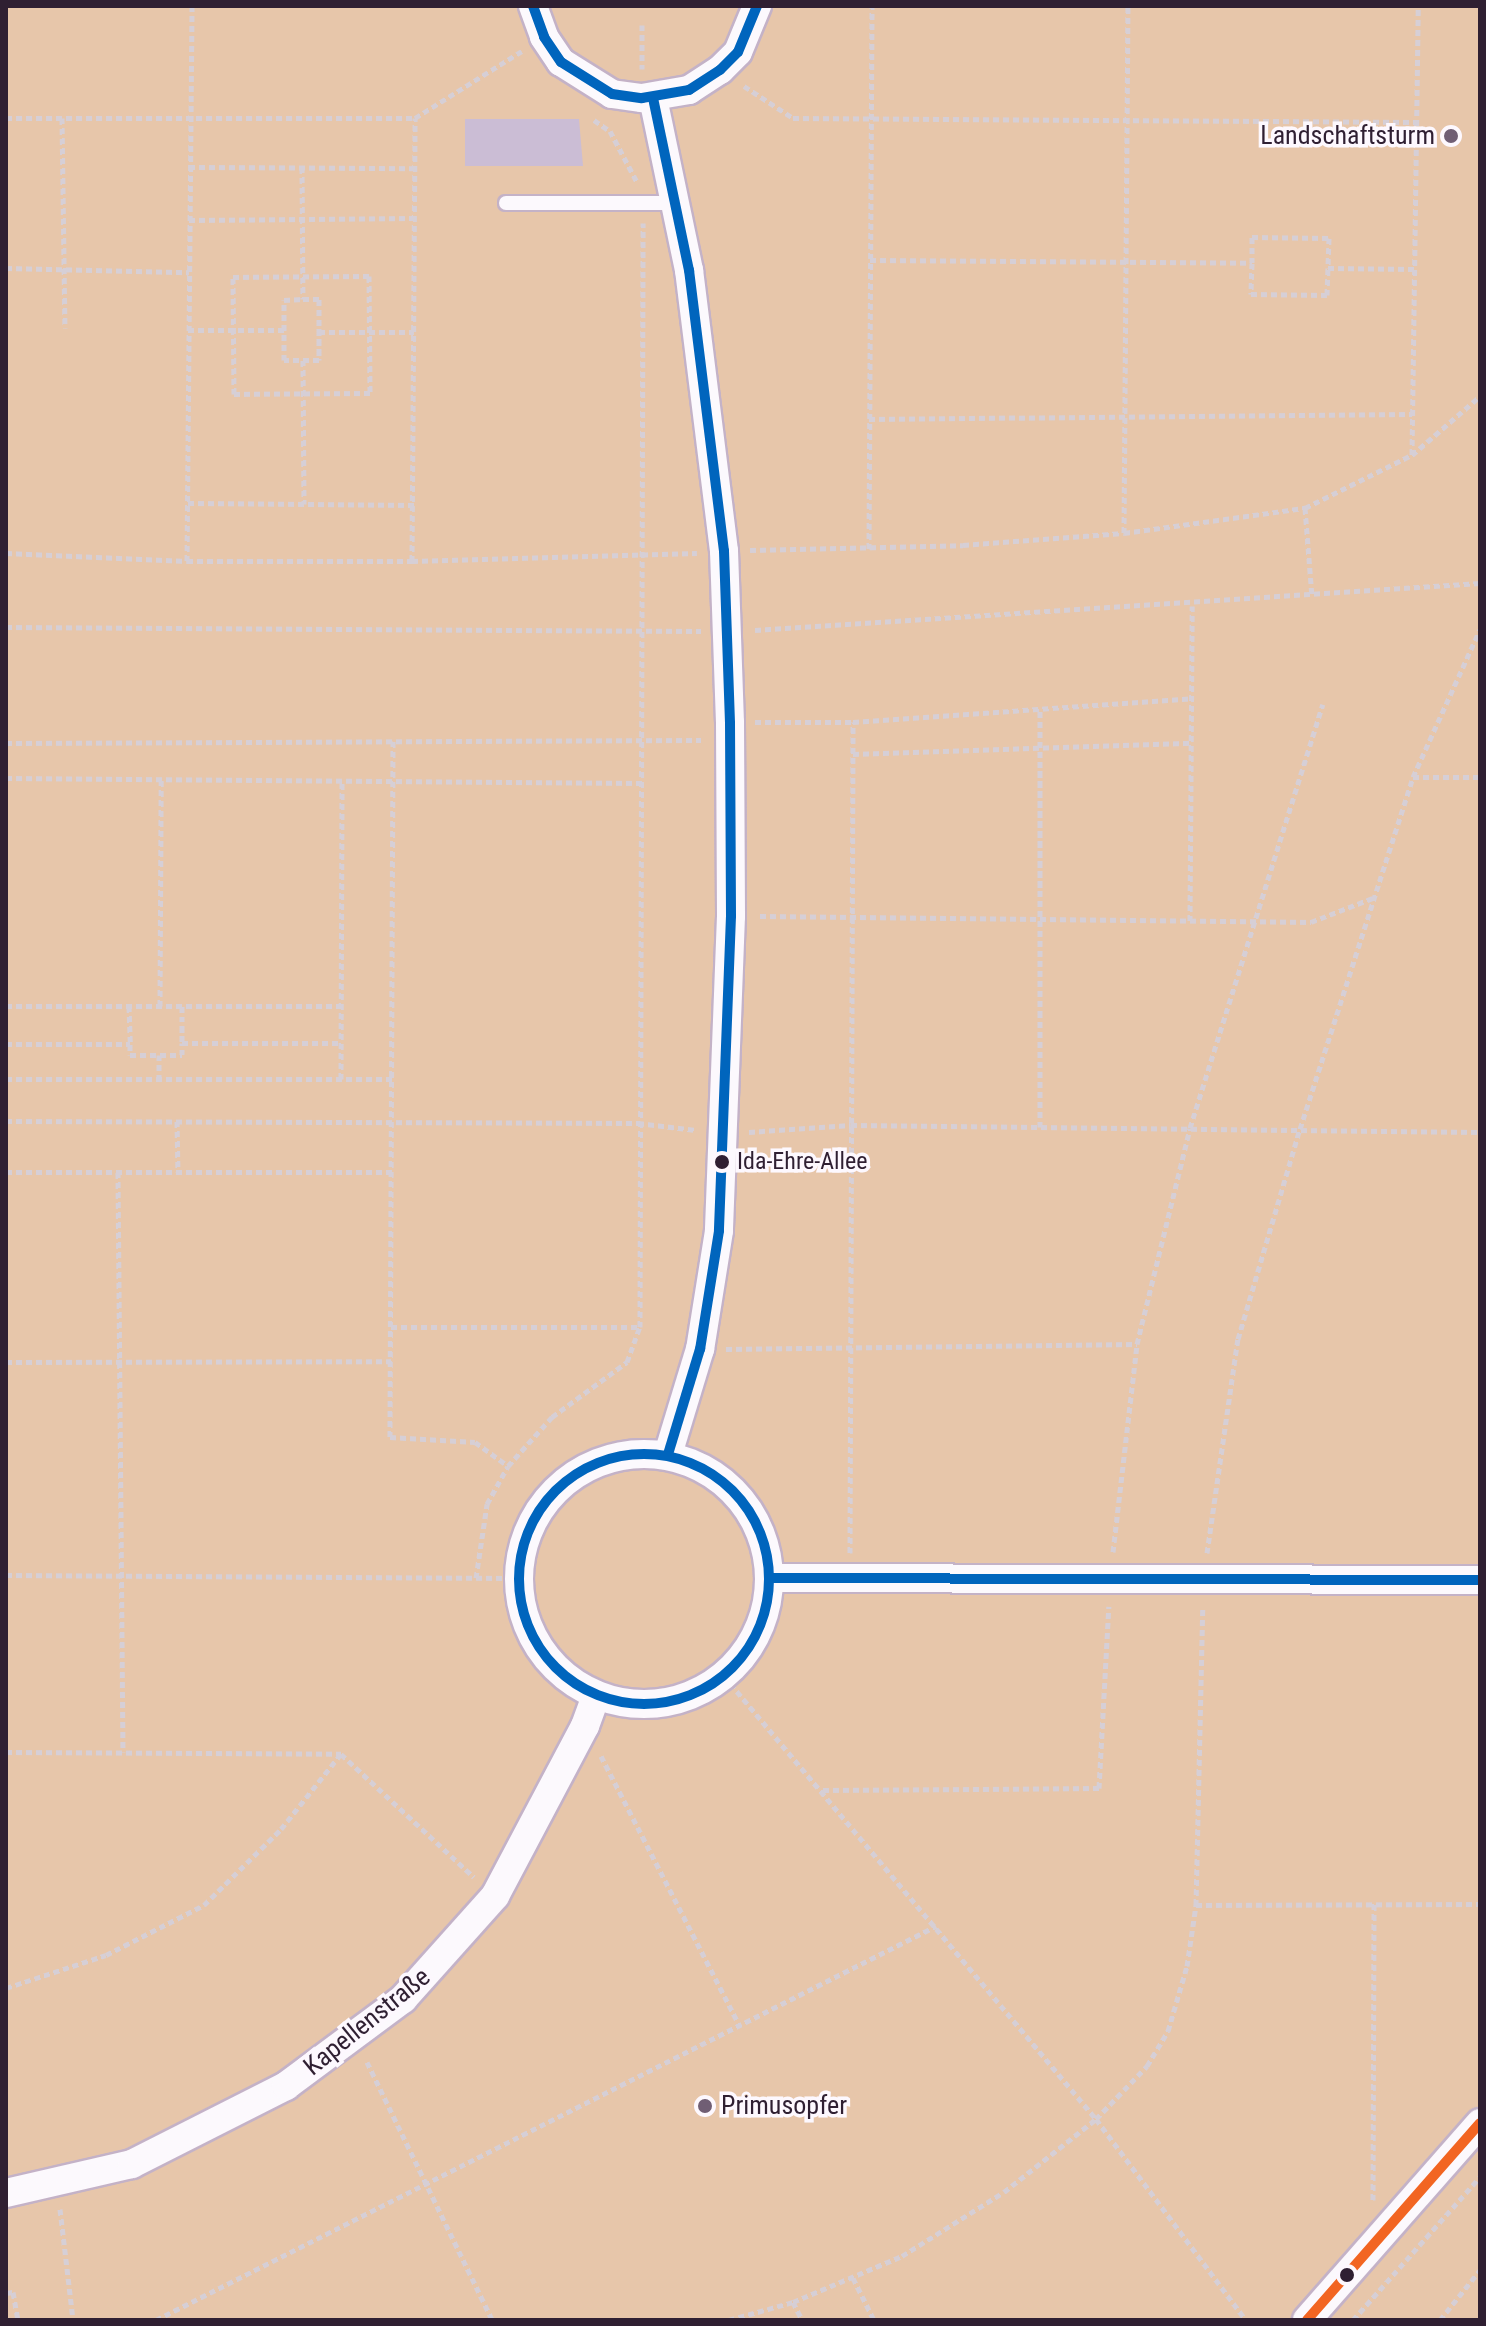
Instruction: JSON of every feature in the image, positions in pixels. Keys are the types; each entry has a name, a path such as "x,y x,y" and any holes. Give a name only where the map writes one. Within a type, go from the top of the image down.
{"street":[{"path":"533,6 532,45 585,81 612,94 648,98 689,90 720,70 738,52 757,6"},
{"path":"648,98 689,270 724,551 730,731 731,916 720,1217 700,1349 668,1454"},
{"path":"625,1453 668,1454 708,1470 741,1498 763,1535 770,1578 765,1614 755,1637 724,1676 695,1693 663,1703 629,1704 596,1695 563,1676 537,1647 521,1612 518,1578 526,1531 549,1494 583,1467 625,1453"},
{"path":"770,1578 1480,1580"},
{"name":"Kapellenstraße","path":"6,2193 57,2184 132,2164 286,2086 403,1999 495,1896 585,1726 596,1695"},
{"path":"1307,2320 1480,2123"}],"lane":[{"path":"506,203 675,203"}],"path":[{"path":"187,561 192,6"},
{"path":"869,549 872,6"},
{"path":"1124,533 1128,6"},
{"path":"1412,455 1418,6"},
{"path":"642,25 648,98"},
{"path":"527,62 532,45"},
{"path":"6,118 415,118 532,45"},
{"path":"720,70 793,118 1415,122"},
{"path":"476,1578 487,1504 508,1466 552,1417 627,1362 640,1327 643,203 632,165 610,131 590,117"},
{"path":"62,118 65,328"},
{"path":"412,561 415,118"},
{"path":"189,167 416,168"},
{"path":"302,167 303,299"},
{"path":"189,220 415,218"},
{"path":"1252,237 1329,238 1327,295 1251,294 1252,263 1252,237"},
{"path":"870,260 1252,263"},
{"path":"6,268 189,272"},
{"path":"1328,268 1414,269"},
{"path":"369,276 370,393 234,394 233,277 303,277 369,276"},
{"path":"303,299 319,299 319,360 284,360 284,300 303,299"},
{"path":"188,330 284,330"},
{"path":"319,332 414,332"},
{"path":"303,360 304,504"},
{"path":"6,553 187,561 643,558 724,551 869,549 1124,533 1305,508 1412,455 1480,396"},
{"path":"869,419 1412,414"},
{"path":"188,503 414,505"},
{"path":"1305,508 1312,597"},
{"path":"6,627 728,632 1192,606 1480,583"},
{"path":"1190,921 1192,606"},
{"path":"6,743 643,740 1040,707 1193,698"},
{"path":"823,1790 1099,1788 1110,1579 1137,1344 1190,1128 1323,704"},
{"path":"1040,707 1040,1127"},
{"path":"850,1578 853,722"},
{"path":"393,741 390,1437 475,1442 508,1466"},
{"path":"853,754 1193,743"},
{"path":"1413,777 1480,777"},
{"path":"6,778 643,783"},
{"path":"160,1006 161,779"},
{"path":"341,1079 342,781"},
{"path":"731,916 1311,922 1374,898"},
{"path":"6,1006 341,1006"},
{"path":"129,1006 130,1055 182,1055 182,1006"},
{"path":"182,1043 341,1043"},
{"path":"6,1044 130,1044"},
{"path":"159,1055 159,1079"},
{"path":"6,1079 392,1079"},
{"path":"177,1121 178,1172"},
{"path":"6,1172 392,1172"},
{"path":"118,1172 123,1752"},
{"path":"391,1327 640,1327"},
{"path":"700,1349 1137,1344"},
{"path":"6,1362 391,1361"},
{"path":"6,1575 518,1578"},
{"path":"724,1676 823,1790 1096,2119 1246,2320"},
{"path":"585,1726 740,2026"},
{"path":"6,1752 341,1754 495,1896"},
{"path":"6,1988 106,1955 204,1905 281,1829 341,1754"},
{"path":"1373,2245 1374,1903"},
{"path":"1196,1905 1480,1904"},
{"path":"156,2320 426,2187 936,1926"},
{"path":"355,2037 492,2320"},
{"path":"1353,2320 1480,2177"},
{"path":"57,2184 73,2320"},
{"path":"1440,2320 1480,2270"},
{"path":"853,2278 874,2320"},
{"path":"6,2293 13,2292 18,2320"},
{"path":"793,2302 802,2320"}],"shaded area":[{"path":"6,6 1480,6 1480,2320 6,2320"}],"building":[{"path":"465,119 579,119 583,166 465,166"}],"transit line":[{"path":"533,6 544,37 561,62 612,94 642,98 689,90 720,70 738,52 757,6"},
{"path":"653,98 689,270 724,551 730,723 731,916 719,1231 700,1349 668,1454"},
{"path":"632,1454 656,1454 703,1468 733,1490 760,1531 767,1555 769,1579 767,1603 760,1627 733,1668 692,1695 656,1704 632,1704 585,1690 564,1676 547,1659 533,1638 524,1615 519,1591 519,1567 533,1520 547,1499 564,1482 585,1468 608,1459 632,1454"},
{"path":"770,1578 1480,1580"},
{"path":"1307,2320 1480,2123"}],"place":[{"name":"Landschaftsturm","path":"1451,136"},
{"name":"Ida-Ehre-Allee","path":"722,1162"},
{"name":"Primusopfer","path":"705,2106"}]}
